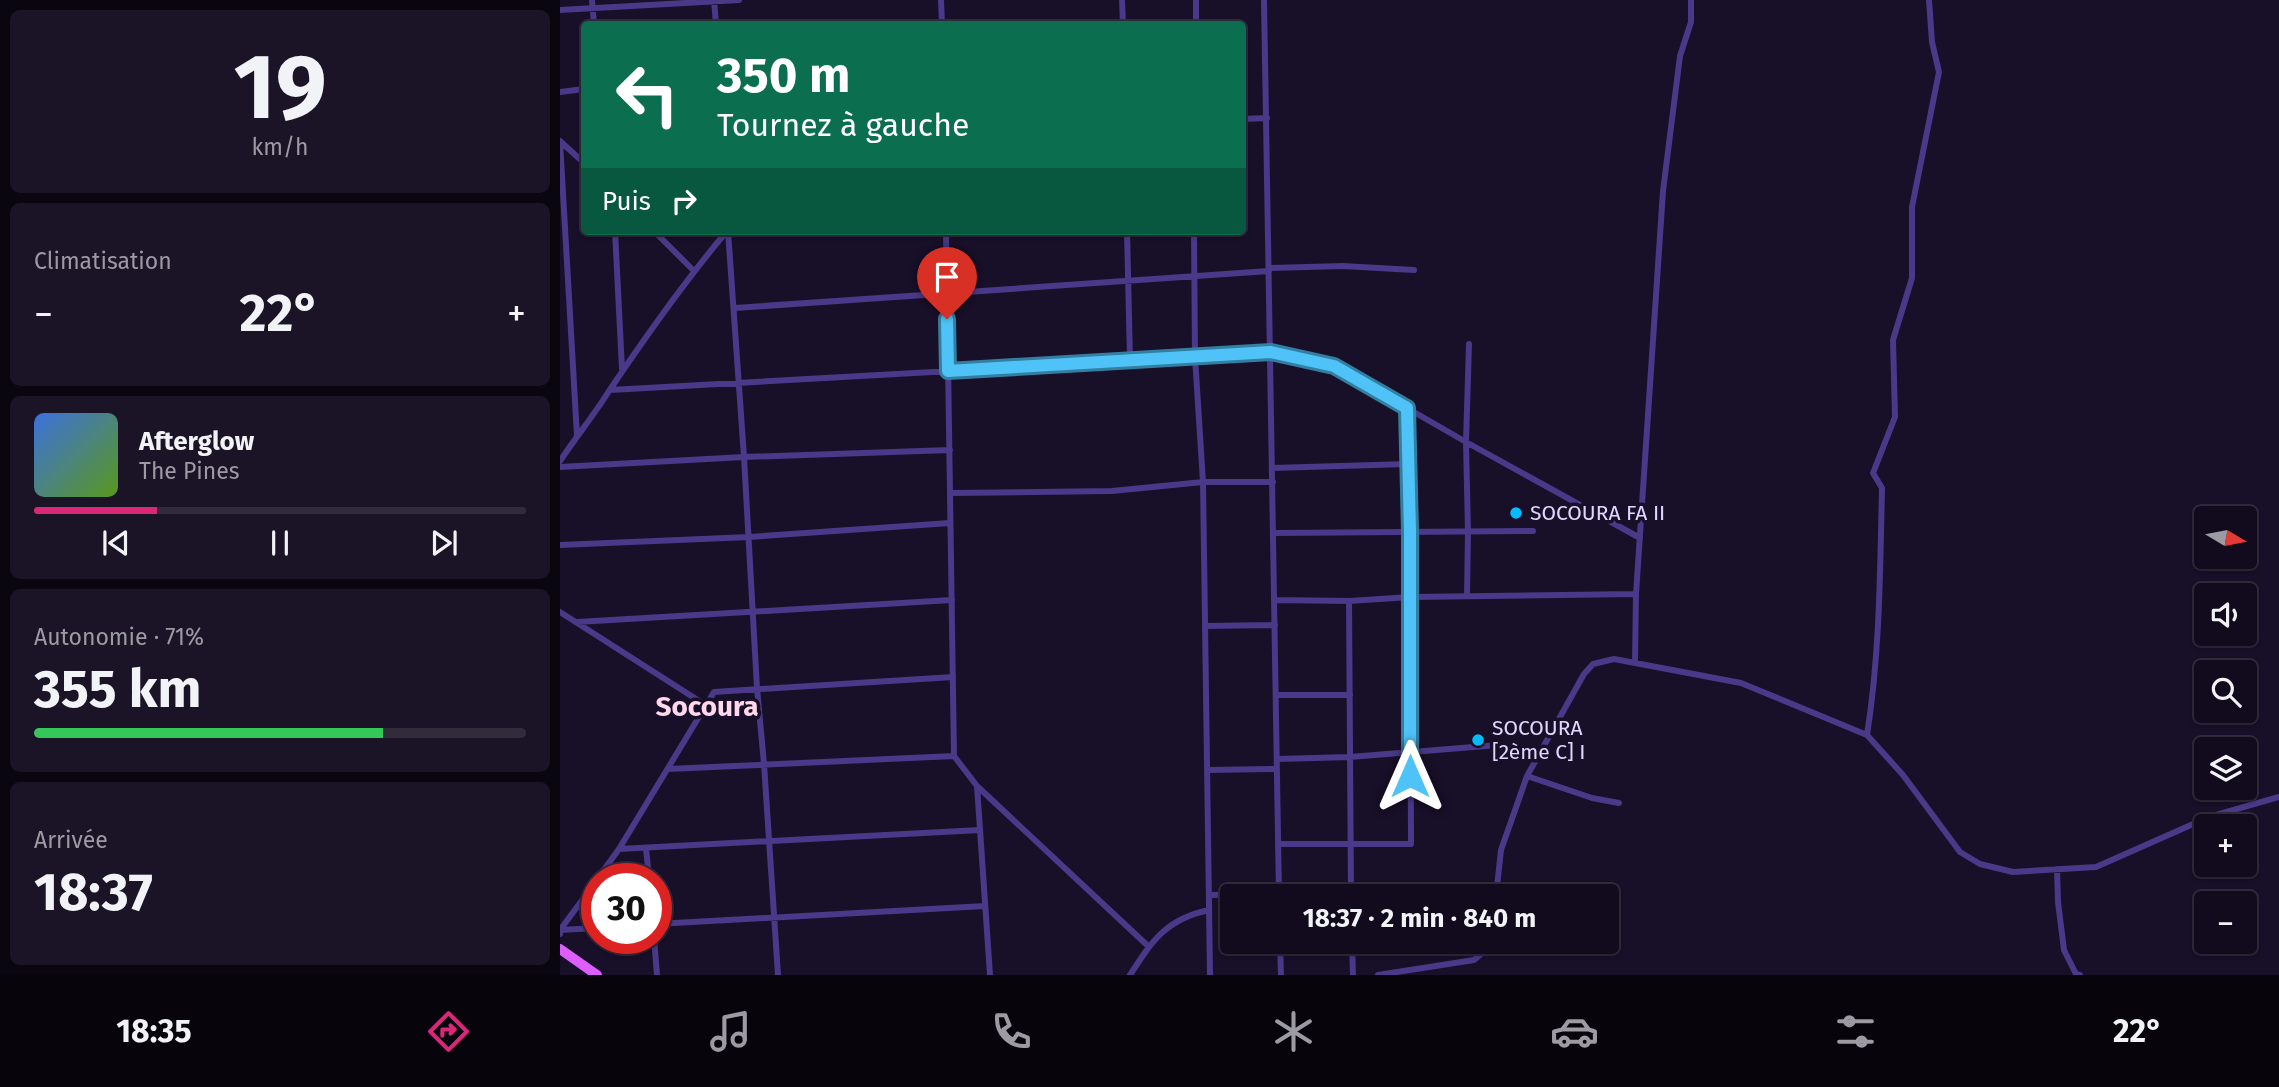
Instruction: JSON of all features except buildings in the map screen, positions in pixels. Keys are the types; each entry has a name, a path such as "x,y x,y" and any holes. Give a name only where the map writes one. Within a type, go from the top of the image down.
{"main road":[{"path":"560,949 597,975"}],"street":[{"path":"560,10 592,4 739,0"},
{"path":"942,0 942,21"},
{"path":"1122,0 1123,21"},
{"path":"1195,21 1196,0"},
{"path":"1264,0 1279,884"},
{"path":"1635,662 1636,594 1663,191 1680,56 1691,22 1691,0"},
{"path":"1867,735 1879,618 1882,488 1873,473 1895,416 1893,340 1912,278 1912,206 1939,72 1932,42 1929,0"},
{"path":"714,1 716,21"},
{"path":"560,92 581,89"},
{"path":"1246,120 1266,118"},
{"path":"560,141 581,160"},
{"path":"560,141 561,206 577,436"},
{"path":"615,235 622,370"},
{"path":"658,235 694,271"},
{"path":"560,461 622,370 724,235"},
{"path":"727,235 778,975"},
{"path":"946,235 954,756 977,786 1149,946"},
{"path":"1127,235 1130,361"},
{"path":"1194,235 1195,357 1203,482 1210,975"},
{"path":"734,308 1269,269 1343,266 1414,270"},
{"path":"1467,595 1466,442 1469,344"},
{"path":"610,390 1271,352 1334,366 1640,538"},
{"path":"1279,844 1411,844 1407,408"},
{"path":"560,467 950,450"},
{"path":"1272,468 1408,464"},
{"path":"950,493 1112,491 1203,482 1273,482"},
{"path":"560,545 749,537 950,523"},
{"path":"1273,533 1533,531"},
{"path":"1275,600 1349,601 1467,595 1636,594"},
{"path":"577,622 952,600"},
{"path":"1349,601 1351,884"},
{"path":"560,612 707,705"},
{"path":"1205,626 1275,625"},
{"path":"1497,884 1501,850 1527,776 1584,674 1593,664 1614,659 1750,686 1867,735 1903,775 1960,852 1980,864 2013,872 2096,867 2209,817 2279,797"},
{"path":"609,863 714,692 953,677"},
{"path":"1276,695 1350,695"},
{"path":"1277,760 1498,745"},
{"path":"668,769 954,756"},
{"path":"1207,771 1277,769"},
{"path":"1527,776 1592,798 1619,803"},
{"path":"977,786 990,975"},
{"path":"619,849 980,830"},
{"path":"646,848 648,863"},
{"path":"2057,869 2063,950 2076,974 2080,975"},
{"path":"1209,895 1220,895"},
{"path":"560,932 581,902"},
{"path":"672,923 985,906"},
{"path":"1130,975 1149,946 1172,923 1209,910"},
{"path":"560,932 581,930"},
{"path":"655,954 657,975"},
{"path":"1280,954 1281,975"},
{"path":"1352,954 1353,975"},
{"path":"1378,975 1474,960 1481,954"}],"place":[{"name":"SOCOURA FA II","path":"1516,513"},
{"name":"SOCOURA [2ème C] I","path":"1478,740"}],"district":[{"name":"Socoura","path":"707,706"}],"route":[{"path":"947,319 948,371 1271,352 1334,366 1407,408 1410,776"}]}
